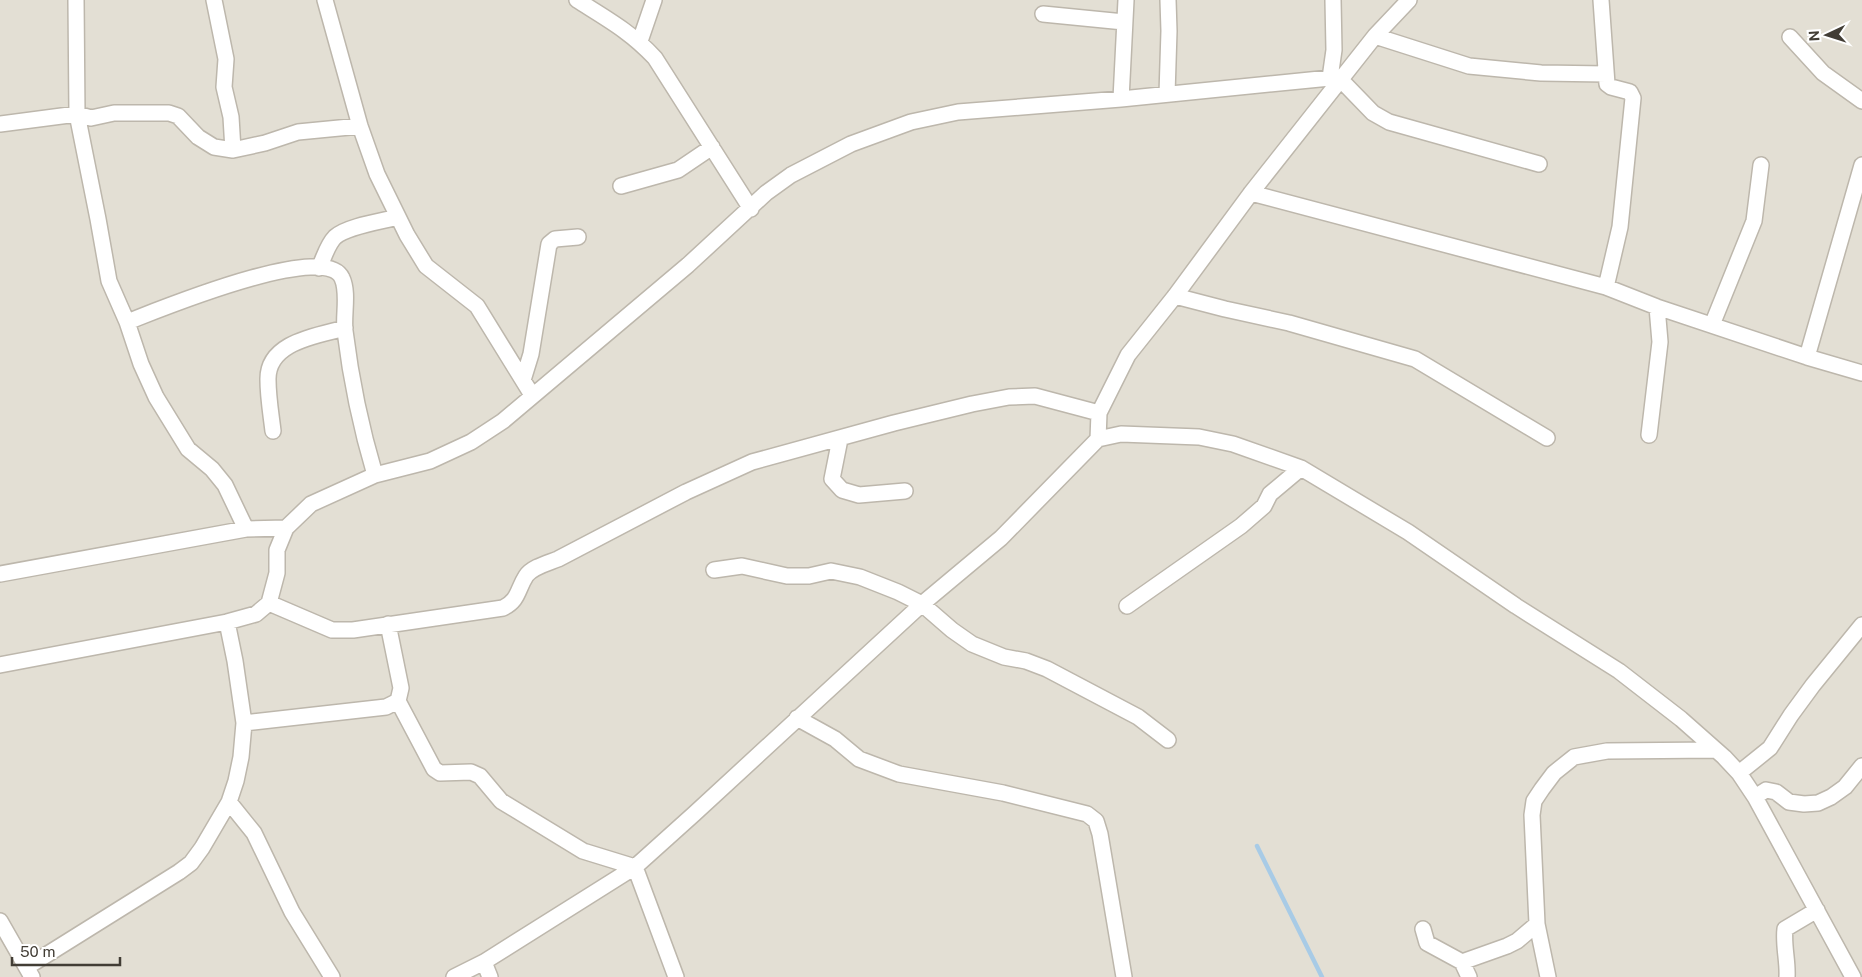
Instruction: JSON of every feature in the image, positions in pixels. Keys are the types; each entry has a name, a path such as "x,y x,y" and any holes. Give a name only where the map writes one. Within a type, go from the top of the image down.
{"street":[{"path":"76,0 77,114 107,273 127,322 141,364 156,397 188,449 212,469 225,485 246,529"},
{"path":"214,0 226,59 224,87 231,117 233,150"},
{"path":"325,0 360,126 377,174 398,217 426,266 477,306 532,395"},
{"path":"577,0 640,41 656,58 751,209"},
{"path":"640,41 654,0"},
{"path":"1121,99 1126,0"},
{"path":"1167,94 1169,55 1168,0"},
{"path":"1333,0 1335,79 1373,113 1389,122 1539,164"},
{"path":"1098,439 1099,413 1128,355 1175,296 1335,79 1410,0"},
{"path":"1601,0 1608,84 1611,87 1630,92 1633,98 1620,227 1606,287"},
{"path":"1043,14 1124,22"},
{"path":"1375,36 1469,66 1541,73 1606,74"},
{"path":"1790,37 1823,73 1862,101"},
{"path":"0,665 228,622 256,614 269,603 277,573 277,550 286,528 312,504 374,475 430,461 471,442 503,421 688,265 751,209 766,193 791,175 852,144 911,122 958,112 1335,79"},
{"path":"0,124 77,114 91,118 114,113 169,113 178,116 198,137 214,147 233,150 266,143 298,132 360,126"},
{"path":"621,186 678,170 712,147"},
{"path":"1712,324 1754,221 1761,165"},
{"path":"1807,358 1862,166"},
{"path":"1251,193 1606,287 1657,307 1712,324 1807,358 1862,373"},
{"path":"319,268 336,236 348,230 398,217"},
{"path":"523,380 531,354 549,244 555,239 578,238"},
{"path":"127,322 200,293 280,270 319,268 338,273 342,278 344,290 345,328 355,397 374,475"},
{"path":"1175,296 1290,323 1415,359 1547,438"},
{"path":"1649,435 1660,342 1657,307"},
{"path":"273,431 268,379 271,362 281,350 306,339 345,328"},
{"path":"269,603 332,630 353,630 503,608 513,603 527,575 538,567 558,559 686,492 752,462 911,418 1009,397 1035,396 1099,413"},
{"path":"454,977 484,962 634,867 922,604 1001,538 1098,439 1121,434 1199,437 1233,444 1301,468 1408,532 1516,606 1619,672 1681,719 1739,773 1755,797 1853,977"},
{"path":"840,439 832,479 842,490 859,495 905,491"},
{"path":"1127,606 1240,526 1264,506 1270,494 1301,468"},
{"path":"0,574 246,529 286,528"},
{"path":"714,570 742,566 787,576 809,576 831,571 860,577 922,604 952,630 972,644 1004,657 1026,661 1047,669 1138,717 1168,740"},
{"path":"0,921 30,972 191,863 229,802 236,781 240,757 244,723 228,622"},
{"path":"388,624 401,688 398,701 434,769 440,773 471,772 480,776 502,801 583,851 634,867"},
{"path":"1739,773 1770,748 1813,685 1862,625"},
{"path":"244,723 386,706 398,701"},
{"path":"797,718 835,739 859,759 899,774 1003,792 1087,814 1096,821 1100,834 1124,977"},
{"path":"1548,977 1538,924 1533,854 1533,808 1534,801 1554,773 1574,757 1607,751 1716,750"},
{"path":"1755,797 1766,790 1776,792 1789,802 1818,803 1845,787 1862,766"},
{"path":"229,802 254,833 292,912 332,977"},
{"path":"634,867 676,977"},
{"path":"1786,977 1788,963 1784,936 1786,929 1817,910"},
{"path":"1462,962 1517,941 1538,924"},
{"path":"1423,930 1428,943 1462,962 1469,977"},
{"path":"484,962 490,977"}],"shaded area":[{"path":"0,0 1862,0 1862,977 0,977"}],"waterway":[{"path":"1257,846 1322,977"}]}
